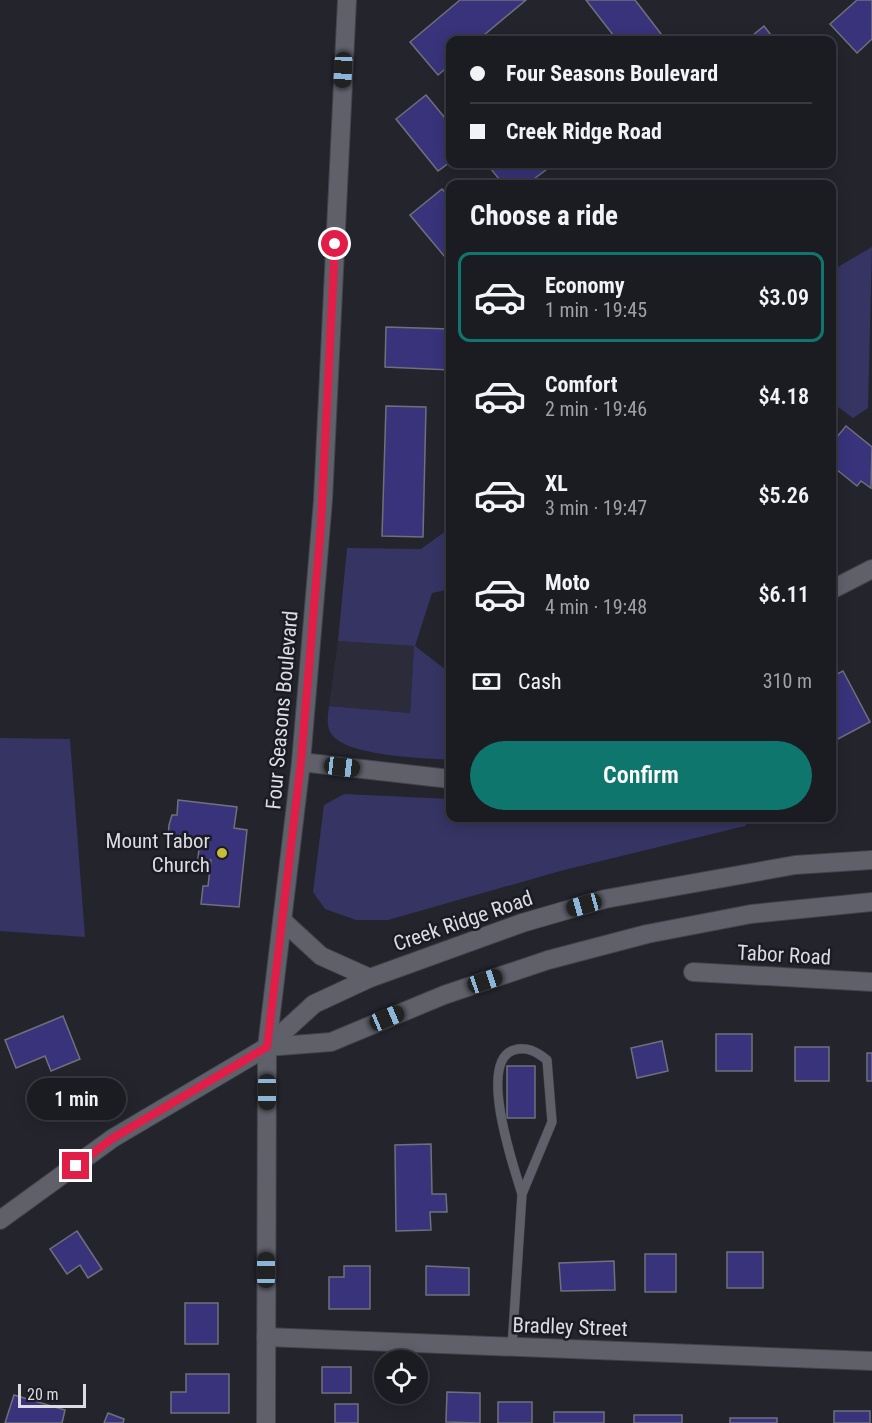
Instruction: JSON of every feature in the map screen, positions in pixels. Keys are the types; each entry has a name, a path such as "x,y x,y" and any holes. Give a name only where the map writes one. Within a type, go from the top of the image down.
{"street":[{"name":"Four Seasons Boulevard","path":"266,1423 267,1047 301,762 323,500 346,0"},
{"path":"836,587 872,569"},
{"path":"301,762 446,779"},
{"name":"Creek Ridge Road","path":"0,1220 113,1138 267,1047 314,1004 370,978 522,923 605,900 795,866 872,860"},
{"name":"Creek Ridge Road","path":"267,1047 331,1042 444,995 548,960 646,933 751,914 872,902"},
{"path":"283,921 321,956 370,978"},
{"name":"Tabor Road","path":"693,972 872,982"},
{"name":"Bradley Street","path":"266,1337 872,1361"}],"lane":[{"path":"512,1347 522,1194 552,1122 547,1060 537,1051 521,1048 507,1052 499,1065 500,1116 522,1194"}],"shaded area":[{"path":"872,247 868,408 853,418 836,406 836,268"},
{"path":"446,531 446,590 432,593 415,646 446,670 446,760 389,755 356,748 334,737 329,730 328,722 329,706 410,713 414,646 338,641 347,548 421,549"},
{"path":"338,641 414,646 410,713 329,706"},
{"path":"0,738 70,739 85,937 0,931"},
{"path":"344,794 446,799 446,822 748,822 745,826 564,870 388,920 356,920 325,909 313,892 324,805"}],"building":[{"path":"460,0 526,0 483,36 446,36 446,68 438,75 410,42"},
{"path":"586,0 635,0 663,36 614,36"},
{"path":"857,0 872,0 872,39 857,53 830,24"},
{"path":"764,26 772,36 752,36"},
{"path":"426,95 446,119 446,165 438,171 396,119"},
{"path":"490,168 549,168 532,180 500,180"},
{"path":"442,189 446,194 446,258 410,215"},
{"path":"386,327 446,329 446,370 385,367"},
{"path":"386,406 426,407 423,537 382,536"},
{"path":"846,426 872,447 871,488 861,481 857,486 836,469 836,438"},
{"path":"843,671 870,722 838,739 836,735 836,674"},
{"name":"Mount Tabor Church","path":"178,800 237,807 234,828 247,830 239,907 201,904 203,886 208,886 211,860 198,859 199,848 172,845 168,839 172,815 177,815"},
{"path":"63,1016 80,1059 51,1071 45,1056 16,1068 5,1040"},
{"path":"716,1034 752,1034 752,1071 716,1071"},
{"path":"662,1041 668,1071 637,1078 631,1048"},
{"path":"795,1047 829,1047 829,1081 795,1081"},
{"path":"867,1053 872,1053 872,1081 867,1081"},
{"path":"507,1066 535,1066 535,1118 507,1118"},
{"path":"431,1144 432,1194 446,1194 447,1212 430,1212 431,1230 396,1231 395,1145"},
{"path":"77,1231 102,1269 88,1278 80,1265 67,1274 50,1249"},
{"path":"727,1252 763,1252 763,1288 727,1288"},
{"path":"645,1254 676,1254 676,1292 645,1292"},
{"path":"614,1261 615,1290 561,1291 559,1263"},
{"path":"344,1266 370,1266 370,1309 329,1309 329,1277 344,1277"},
{"path":"426,1266 469,1268 469,1295 426,1295"},
{"path":"185,1303 218,1303 218,1344 185,1344"},
{"path":"322,1367 351,1367 351,1393 322,1393"},
{"path":"186,1374 229,1374 229,1413 171,1413 171,1392 186,1392"},
{"path":"447,1392 480,1393 480,1423 446,1422"},
{"path":"14,1395 65,1410 62,1423 5,1423"},
{"path":"498,1402 532,1402 532,1423 498,1423"},
{"path":"335,1404 358,1404 358,1423 335,1423"},
{"path":"834,1411 870,1411 870,1423 834,1423"},
{"path":"554,1412 604,1412 604,1423 554,1423"},
{"path":"108,1413 124,1419 123,1423 104,1423"},
{"path":"634,1415 682,1415 682,1423 634,1423"},
{"path":"730,1418 777,1418 777,1423 730,1423"}],"place":[{"name":"Mount Tabor Church","path":"222,853"}],"route":[{"path":"76,1166 113,1138 267,1047 301,762 324,479 335,244"}]}
